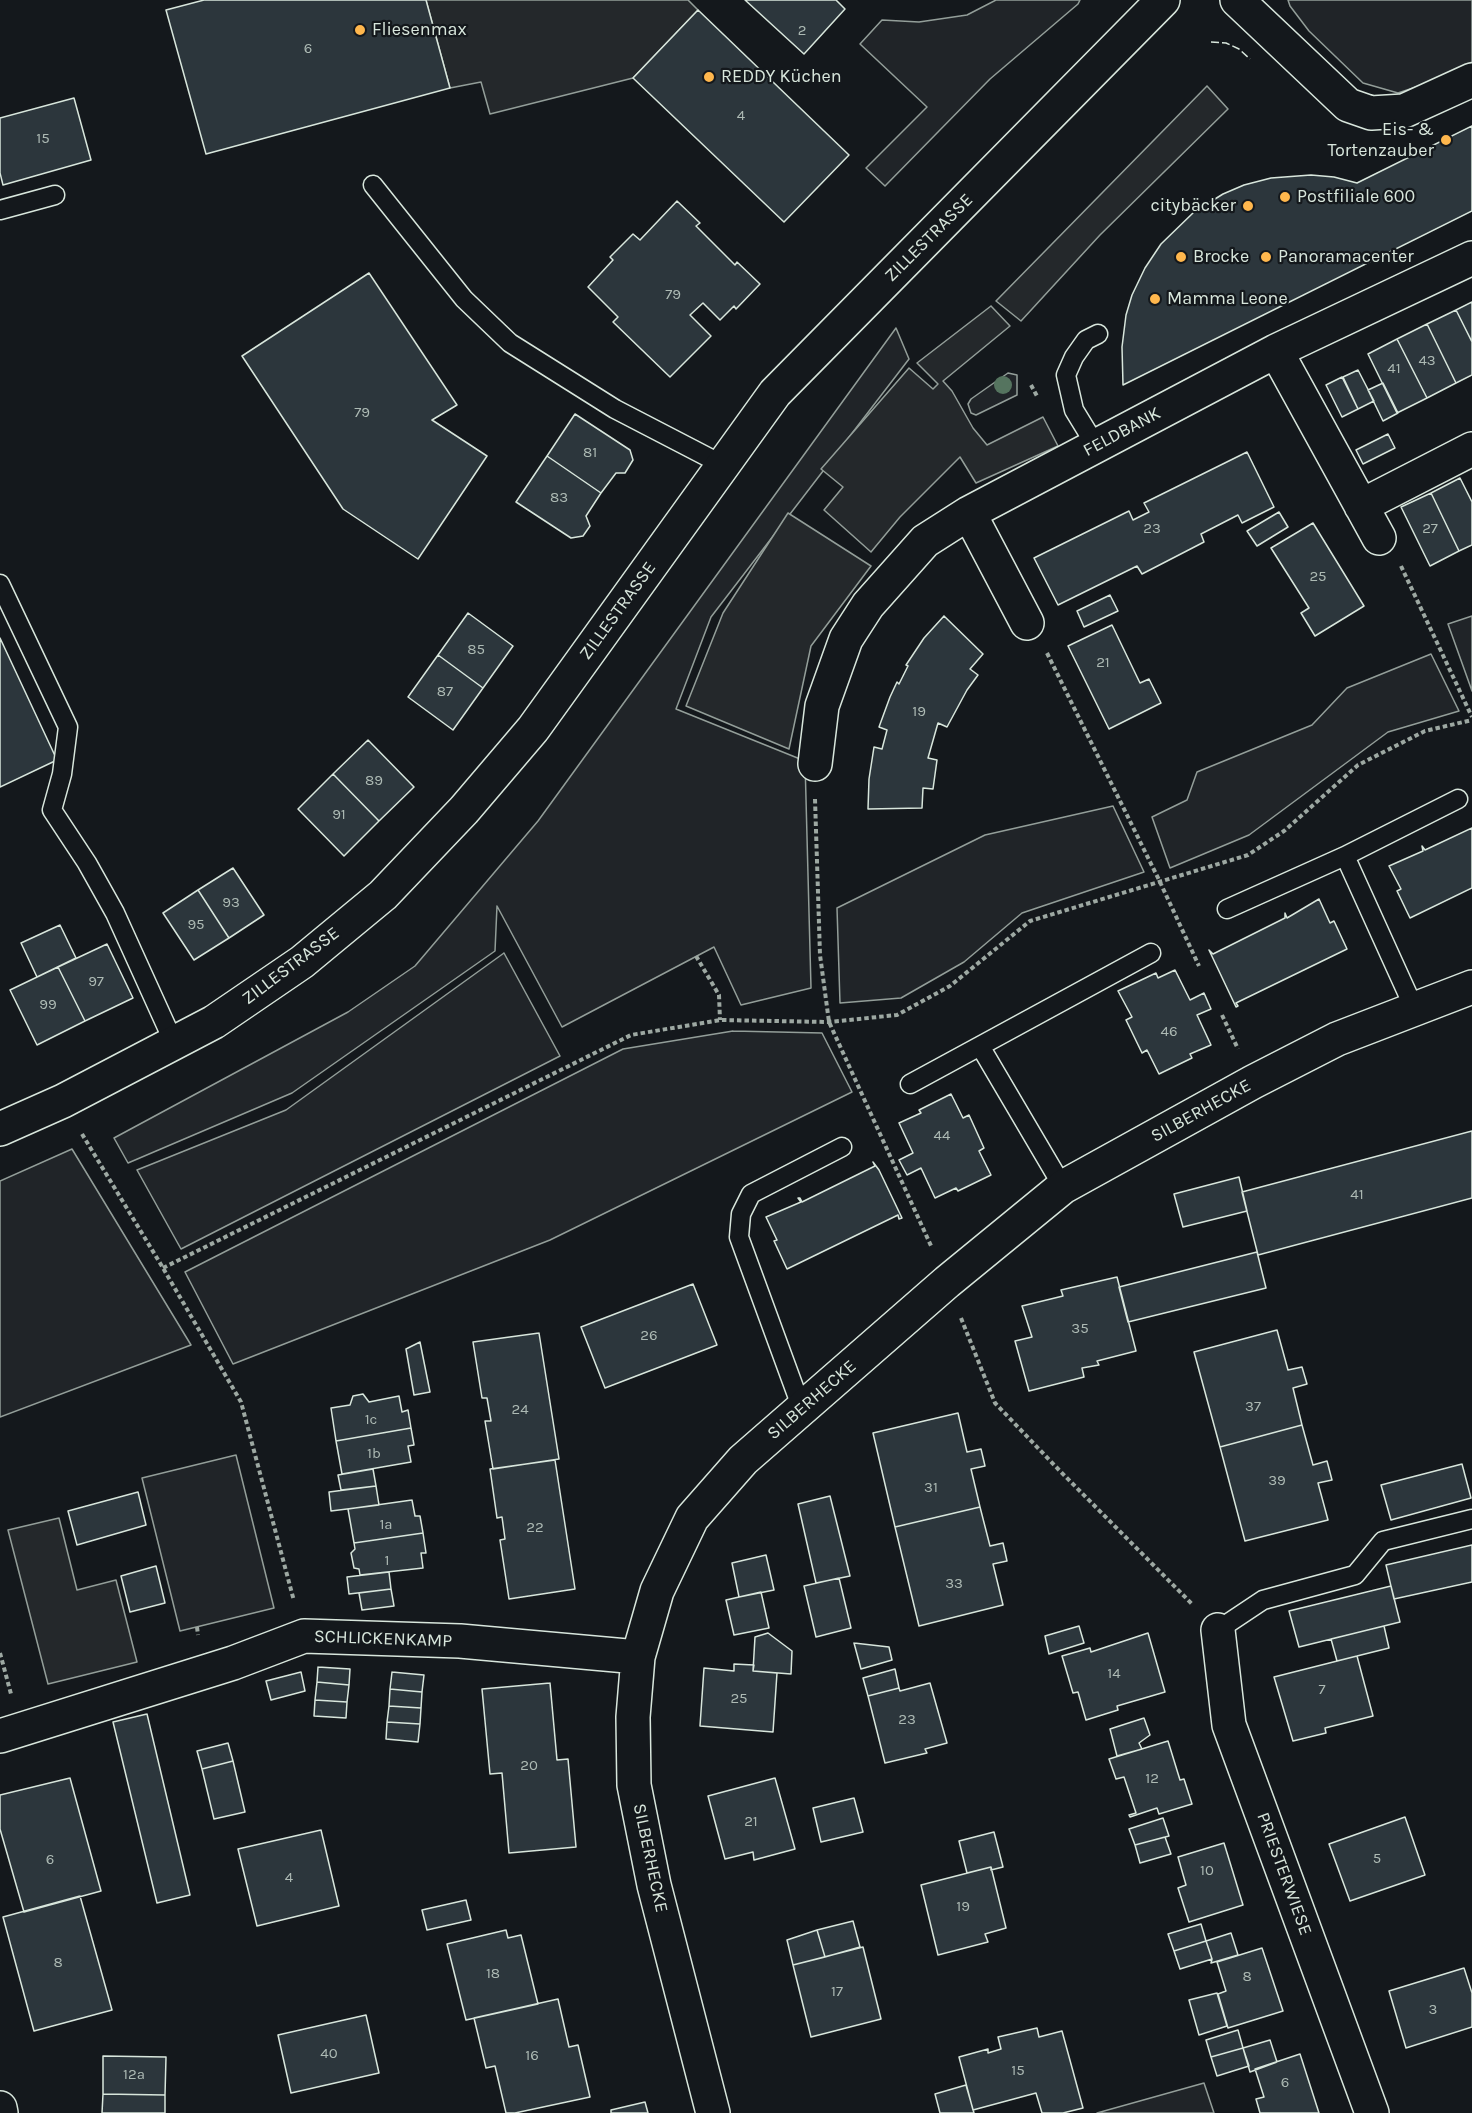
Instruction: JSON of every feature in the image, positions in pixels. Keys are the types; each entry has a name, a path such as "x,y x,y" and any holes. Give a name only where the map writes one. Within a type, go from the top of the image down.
{"street":[{"name":"ZILLESTRASSE","path":"0,1129 63,1101 214,1022 302,962 383,895 456,819 532,729 775,393 1163,0"},
{"path":"1237,0 1348,105 1371,113 1404,111 1472,80"},
{"name":"FELDBANK","path":"815,764 822,706 846,639 868,605 925,541 969,513 1276,351 1472,258"},
{"path":"1276,351 1379,538"},
{"path":"1361,506 1472,449"},
{"path":"969,513 1027,623"},
{"name":"SILBERHECKE","path":"713,2113 654,1885 634,1785 633,1717 638,1657 657,1591 692,1518 743,1460 802,1409 941,1268 1063,1187 1253,1082 1337,1039 1472,987"},
{"name":"PRIESTERWIESE","path":"1218,1630 1229,1725 1372,2113"},
{"name":"SCHLICKENKAMP","path":"0,1736 207,1671 304,1636 460,1641 638,1657"},
{"path":"0,2108 1,2113"}],"lane":[{"path":"373,185 464,299 510,343 615,409 723,465"},
{"path":"0,210 56,195"},
{"path":"1096,446 1074,410 1066,375 1074,357 1086,340 1098,334"},
{"path":"0,584 68,727 62,774 52,810 87,863 115,913 174,1042"},
{"path":"1227,909 1345,856 1458,799"},
{"path":"1345,856 1414,1008"},
{"path":"910,1084 1151,953"},
{"path":"980,1046 1063,1187"},
{"path":"802,1409 739,1237 741,1214 751,1194 842,1147"},
{"path":"1218,1630 1263,1600 1355,1575 1383,1541 1472,1519"}],"path":[{"path":"164,1268 631,1035 720,1020 829,1022 897,1015 950,986 1030,921 1248,855 1284,831 1358,765 1425,731 1472,719 1392,546 1379,538"},
{"path":"1027,623 1037,631 1199,966"},
{"path":"815,764 820,945 829,1022 941,1268 995,1403 1218,1630"},
{"path":"696,956 719,995 720,1020"},
{"path":"63,1101 164,1268 241,1402 304,1636"}],"shaded area":[{"path":"426,0 688,0 698,10 633,78 490,114 481,82 450,88"},
{"path":"996,0 1080,0 990,79 885,186 866,168 927,107 860,44 882,20 919,22 967,15"},
{"path":"1288,0 1472,0 1472,62 1425,84 1398,93 1363,83 1309,31"},
{"path":"1207,86 1228,109 1100,235 1021,321 996,301"},
{"path":"991,306 1010,326 943,381 952,391 973,428 987,445 1043,417 1058,446 976,483 960,457 900,517 871,552 824,510 843,487 821,469 909,368 933,389 938,384 917,363"},
{"path":"896,328 909,359 711,617 676,709 805,761 811,988 741,1005 714,947 562,1027 497,906 495,951 292,1093 128,1163 114,1138 348,1012 415,966 538,821"},
{"path":"1008,373 1017,375 1017,395 976,415 971,413 968,404 971,399"},
{"path":"788,513 871,566 811,646 789,749 686,706 723,613"},
{"path":"1472,616 1472,691 1448,624"},
{"path":"1431,654 1459,711 1388,732 1249,835 1170,868 1152,817 1187,800 1197,772 1312,725 1347,688"},
{"path":"1113,806 1144,872 1022,913 964,962 901,998 840,1003 837,908 985,835"},
{"path":"504,953 560,1056 181,1249 137,1170 286,1110"},
{"path":"733,1031 822,1033 852,1092 550,1240 233,1364 185,1272 623,1049"},
{"path":"72,1149 191,1345 0,1417 0,1181"},
{"path":"236,1455 274,1608 180,1631 142,1478"},
{"path":"59,1518 77,1590 116,1580 137,1662 48,1684 8,1530"},
{"path":"1204,2083 1214,2113 1097,2113"}],"building":[{"path":"204,0 426,0 450,88 206,154 166,10"},
{"path":"745,0 836,0 845,9 804,54"},
{"path":"698,10 849,155 784,222 633,78"},
{"path":"74,98 91,160 3,185 0,173 0,118"},
{"name":"Panoramacenter","path":"1472,126 1472,211 1123,385 1122,347 1126,315 1132,295 1145,268 1161,244 1194,212 1223,194 1244,185 1271,178 1311,175 1334,177 1357,183"},
{"path":"677,201 700,223 696,226 735,265 737,262 760,284 736,309 734,306 720,320 703,303 690,315 711,336 670,377 613,322 618,317 588,287 613,260 610,257 633,234 640,240"},
{"path":"369,273 457,405 432,420 487,456 418,559 343,509 242,356"},
{"path":"1472,302 1472,342 1456,310"},
{"path":"1456,310 1472,342 1472,375 1456,383 1427,324"},
{"path":"1427,324 1456,383 1427,398 1397,339"},
{"path":"1397,339 1427,398 1397,413 1368,354"},
{"path":"1358,370 1374,401 1358,409 1343,377"},
{"path":"1342,377 1358,409 1342,417 1326,385"},
{"path":"1383,383 1398,413 1383,421 1368,390"},
{"path":"575,414 630,450 633,460 625,473 616,473 601,493 547,456"},
{"path":"1388,434 1395,448 1363,464 1356,450"},
{"path":"1247,452 1274,507 1242,523 1238,515 1201,534 1204,542 1142,574 1137,566 1058,605 1034,558 1129,511 1133,520 1149,512 1144,503"},
{"path":"547,456 601,493 586,516 590,526 583,536 571,538 516,502"},
{"path":"1460,478 1472,502 1472,545 1459,551 1431,493"},
{"path":"1431,493 1459,551 1430,566 1401,507"},
{"path":"1279,512 1288,527 1257,546 1247,531"},
{"path":"1313,523 1364,606 1315,636 1301,613 1309,608 1271,548"},
{"path":"1110,595 1118,611 1084,627 1077,611"},
{"path":"468,613 513,646 483,688 438,655"},
{"path":"944,616 983,654 970,669 978,675 947,727 938,723 928,758 937,760 933,789 923,788 922,808 868,809 869,779 874,747 882,749 887,730 879,727 890,697 908,666 906,665 924,638"},
{"path":"1112,625 1140,683 1149,679 1161,703 1109,729 1068,646"},
{"path":"0,638 57,760 0,787"},
{"path":"438,655 483,688 453,730 408,697"},
{"path":"368,740 414,787 379,821 333,774"},
{"path":"333,774 379,821 344,856 298,809"},
{"path":"1472,828 1472,888 1410,918 1397,891 1401,889 1389,866 1423,851 1422,846 1425,850"},
{"path":"233,868 264,915 229,938 198,890"},
{"path":"198,890 229,938 194,960 163,913"},
{"path":"1319,899 1330,923 1334,921 1347,949 1236,1003 1238,1006 1236,1007 1209,950 1213,954 1285,918 1285,913 1287,918"},
{"path":"60,925 76,958 37,977 21,943"},
{"path":"107,944 133,998 85,1021 58,967"},
{"path":"58,967 85,1021 37,1045 10,990"},
{"path":"1175,970 1190,1000 1204,993 1211,1009 1197,1015 1211,1045 1190,1054 1192,1058 1159,1074 1147,1050 1142,1053 1126,1020 1132,1017 1118,991 1156,973 1158,978"},
{"path":"951,1094 963,1118 969,1115 984,1148 979,1151 991,1175 958,1191 956,1188 935,1198 921,1168 907,1175 899,1160 913,1153 899,1123 921,1113 919,1110"},
{"path":"1472,1131 1472,1198 1258,1255 1242,1192"},
{"path":"873,1162 902,1218 899,1219 898,1215 787,1269 766,1217 801,1202 798,1198 802,1202 875,1166"},
{"path":"1239,1177 1247,1211 1183,1227 1174,1194"},
{"path":"1257,1252 1266,1288 1128,1322 1119,1287"},
{"path":"1117,1277 1136,1351 1097,1361 1099,1365 1082,1368 1084,1377 1029,1391 1015,1341 1032,1337 1022,1306 1063,1296 1061,1290"},
{"path":"693,1284 717,1345 605,1388 581,1327"},
{"path":"1277,1330 1288,1370 1302,1367 1307,1384 1293,1388 1302,1425 1220,1447 1194,1352"},
{"path":"539,1333 559,1459 493,1469 485,1421 491,1421 487,1398 482,1398 473,1342"},
{"path":"420,1342 430,1392 414,1395 406,1349"},
{"path":"363,1394 369,1402 399,1396 402,1412 408,1410 411,1428 336,1441 331,1408 350,1405 353,1396"},
{"path":"958,1413 967,1452 981,1449 985,1466 971,1469 980,1507 895,1527 873,1433"},
{"path":"1302,1425 1313,1465 1327,1461 1332,1480 1318,1483 1328,1520 1245,1541 1220,1447"},
{"path":"411,1428 414,1445 408,1446 411,1462 342,1474 336,1441"},
{"path":"555,1460 575,1589 509,1599 500,1540 505,1539 502,1517 497,1518 490,1469"},
{"path":"1462,1464 1471,1498 1391,1520 1381,1485"},
{"path":"373,1469 376,1486 341,1490 338,1475"},
{"path":"376,1486 379,1505 331,1511 329,1492"},
{"path":"138,1492 146,1525 77,1545 68,1511"},
{"path":"830,1496 850,1576 816,1583 798,1504"},
{"path":"412,1500 415,1516 420,1516 423,1533 354,1543 348,1509"},
{"path":"980,1507 990,1546 1003,1543 1007,1561 993,1564 1003,1605 919,1626 895,1527"},
{"path":"423,1533 426,1553 421,1553 423,1568 360,1575 359,1569 354,1568 351,1553 355,1549 354,1543"},
{"path":"1472,1545 1472,1582 1394,1599 1386,1565"},
{"path":"766,1555 774,1590 739,1597 732,1563"},
{"path":"156,1566 165,1603 130,1612 121,1576"},
{"path":"389,1572 391,1589 349,1594 347,1577"},
{"path":"839,1578 851,1628 816,1637 804,1586"},
{"path":"1391,1586 1400,1622 1299,1647 1289,1611"},
{"path":"391,1589 394,1606 362,1610 359,1593"},
{"path":"761,1592 769,1628 734,1635 726,1600"},
{"path":"1079,1626 1084,1643 1049,1654 1045,1636"},
{"path":"1384,1626 1389,1648 1337,1661 1331,1639"},
{"path":"768,1633 792,1651 791,1674 753,1671 755,1637"},
{"path":"1148,1633 1165,1692 1117,1706 1118,1710 1086,1720 1078,1692 1073,1693 1062,1656 1090,1648 1091,1652"},
{"path":"854,1643 889,1647 892,1660 861,1669"},
{"path":"1357,1656 1373,1716 1325,1728 1326,1733 1293,1741 1274,1677"},
{"path":"734,1664 754,1665 753,1671 777,1673 773,1732 700,1726 704,1668 734,1671"},
{"path":"318,1667 350,1669 349,1685 317,1682"},
{"path":"895,1669 899,1688 868,1696 863,1678"},
{"path":"301,1672 305,1691 271,1700 266,1681"},
{"path":"392,1672 424,1675 422,1692 390,1689"},
{"path":"317,1682 349,1685 347,1702 315,1700"},
{"path":"550,1683 557,1760 568,1759 576,1847 509,1853 502,1773 490,1774 482,1689"},
{"path":"930,1683 947,1743 925,1749 927,1753 885,1763 868,1696"},
{"path":"390,1689 422,1692 421,1708 389,1706"},
{"path":"315,1700 347,1702 346,1718 314,1716"},
{"path":"389,1706 421,1708 420,1724 387,1722"},
{"path":"147,1714 190,1895 157,1903 113,1722"},
{"path":"1144,1718 1150,1735 1139,1743 1142,1749 1117,1756 1110,1729"},
{"path":"387,1722 420,1724 418,1742 386,1739"},
{"path":"1168,1741 1180,1780 1184,1779 1192,1804 1159,1814 1157,1808 1130,1817 1129,1815 1136,1813 1124,1777 1116,1779 1109,1759"},
{"path":"228,1743 233,1761 202,1769 197,1751"},
{"path":"233,1761 245,1812 214,1819 202,1769"},
{"path":"70,1778 101,1891 24,1912 0,1829 0,1795"},
{"path":"775,1778 795,1849 754,1860 753,1852 725,1859 708,1796"},
{"path":"854,1798 863,1832 821,1842 813,1808"},
{"path":"1405,1817 1425,1875 1350,1901 1329,1844"},
{"path":"1163,1818 1169,1836 1135,1845 1129,1829"},
{"path":"321,1830 339,1906 257,1926 238,1849"},
{"path":"994,1832 1003,1867 991,1870 991,1867 967,1873 959,1841"},
{"path":"1165,1837 1171,1854 1140,1863 1135,1845"},
{"path":"1224,1843 1243,1905 1189,1922 1178,1888 1186,1885 1178,1857"},
{"path":"991,1867 1006,1928 985,1934 988,1942 938,1955 921,1885"},
{"path":"80,1896 112,2010 34,2031 3,1917"},
{"path":"466,1900 471,1920 427,1930 422,1910"},
{"path":"853,1921 860,1947 825,1957 817,1930"},
{"path":"1201,1924 1206,1941 1174,1951 1168,1934"},
{"path":"506,1930 508,1938 521,1935 538,2004 466,2020 447,1944"},
{"path":"817,1930 825,1957 793,1965 787,1940"},
{"path":"1231,1933 1238,1955 1211,1963 1212,1959 1206,1941"},
{"path":"1206,1941 1212,1959 1180,1969 1174,1951"},
{"path":"863,1947 881,2019 811,2037 793,1965"},
{"path":"1262,1948 1283,2011 1228,2028 1218,1994 1226,1991 1217,1962"},
{"path":"1464,1968 1472,1993 1472,2027 1406,2048 1389,1991"},
{"path":"1217,1993 1227,2026 1199,2035 1189,2000"},
{"path":"558,1999 569,2047 578,2045 590,2097 506,2113 495,2066 486,2068 474,2018"},
{"path":"366,2015 379,2073 291,2093 278,2035"},
{"path":"1037,2028 1039,2037 1062,2031 1083,2108 1063,2113 1042,2113 1036,2093 973,2110 959,2057 988,2049 988,2053 1001,2049 998,2037"},
{"path":"1238,2030 1243,2048 1211,2057 1206,2040"},
{"path":"1270,2040 1277,2062 1250,2072 1243,2048"},
{"path":"1243,2048 1249,2066 1217,2076 1211,2057"},
{"path":"1300,2054 1319,2113 1260,2113 1256,2099 1264,2097 1255,2069"},
{"path":"103,2056 166,2057 165,2095 103,2094"},
{"path":"966,2085 974,2113 940,2113 935,2094"},
{"path":"103,2094 165,2095 165,2113 102,2113"},
{"path":"645,2102 648,2113 611,2113 611,2110"}],"fence":[{"path":"1211,42 1226,43 1239,49 1250,59"}],"place":[{"name":"Fliesenmax","path":"360,30"},
{"name":"REDDY Küchen","path":"709,77"},
{"name":"Eis- & Tortenzauber","path":"1446,140"},
{"name":"Postfiliale 600","path":"1285,197"},
{"name":"citybäcker","path":"1248,206"},
{"name":"Brocke","path":"1181,257"},
{"name":"Panoramacenter","path":"1266,257"},
{"name":"Mamma Leone","path":"1155,299"}]}
